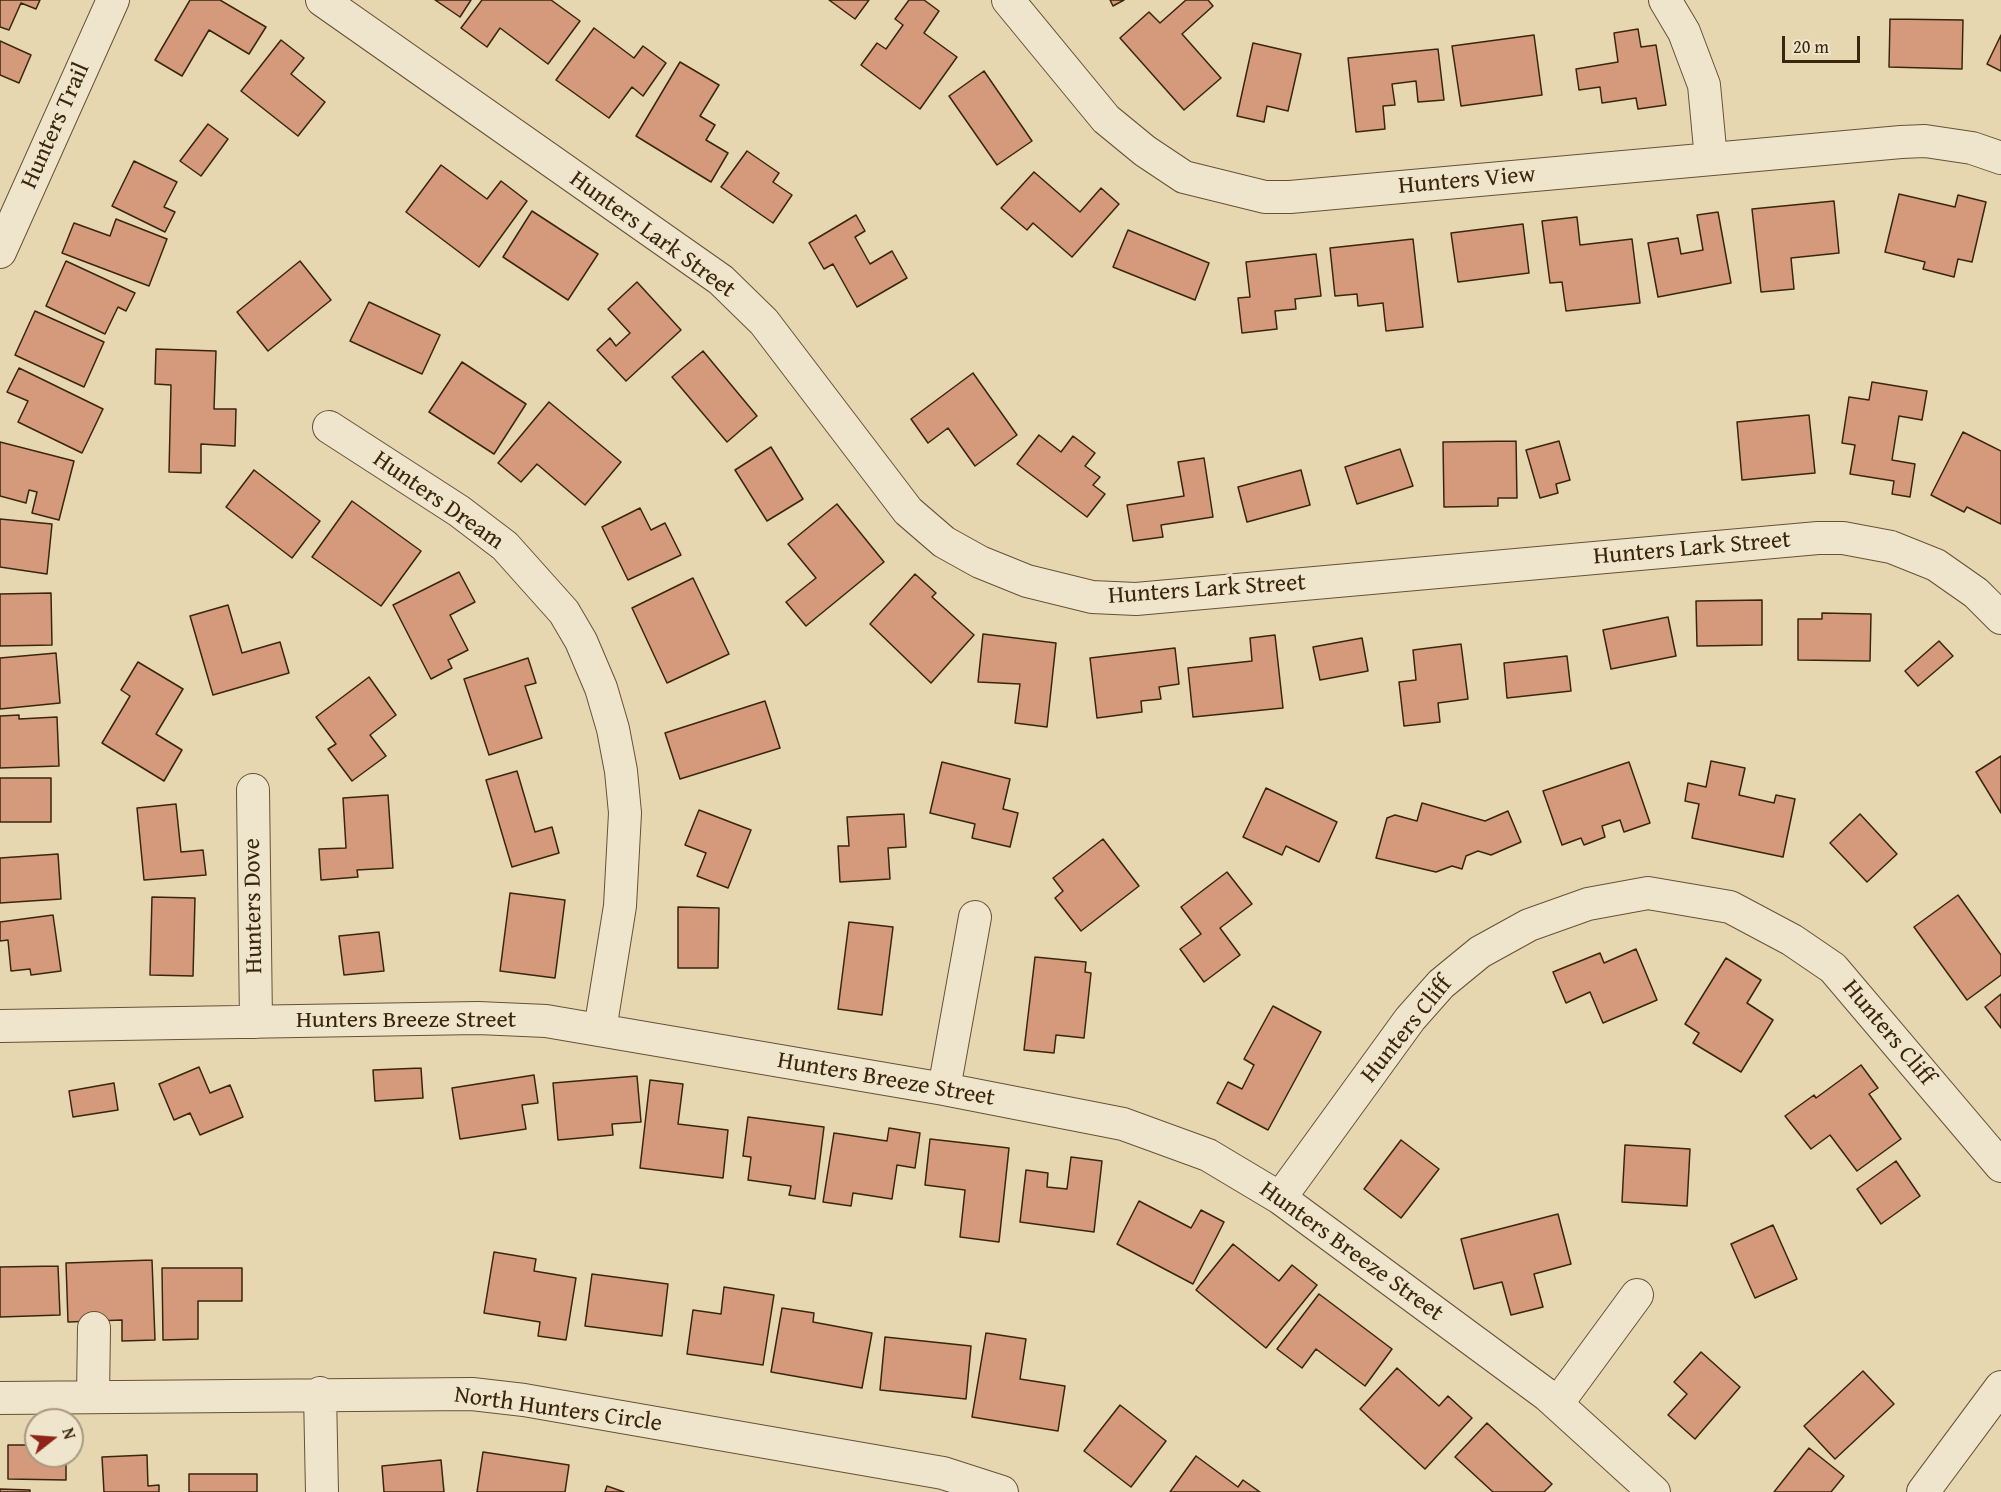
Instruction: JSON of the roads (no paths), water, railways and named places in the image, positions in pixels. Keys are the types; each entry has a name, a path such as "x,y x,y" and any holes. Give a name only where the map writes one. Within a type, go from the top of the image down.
{"street":[{"name":"Hunters Trail","path":"0,252 113,0"},
{"name":"Hunters Lark Street","path":"322,0 721,280 764,322 908,511 944,542 980,562 1027,581 1092,597 1136,599 1818,538 1843,538 1891,547 1936,565 1976,593 2001,618"},
{"name":"Hunters View","path":"1008,0 1106,119 1145,151 1184,177 1265,197 1290,197 1925,141 1972,148 2001,158"},
{"path":"1665,0 1684,32 1704,85 1711,159"},
{"name":"Hunters Dream","path":"329,427 459,511 505,546 564,612 581,641 601,688 613,729 621,771 625,813 620,906 600,1030"},
{"name":"Hunters Dove","path":"253,790 255,1022"},
{"name":"Hunters Cliff","path":"1280,1198 1410,1019 1441,984 1480,952 1529,925 1588,904 1648,893 1730,907 1792,940 1833,968 2001,1166"},
{"path":"944,1089 975,917"},
{"name":"Hunters Breeze Street","path":"0,1026 478,1018 546,1021 944,1089 1123,1124 1208,1155 1280,1198 1557,1404 1654,1492"},
{"path":"1557,1404 1637,1295"},
{"path":"93,1396 94,1328"},
{"path":"1923,1492 2001,1387"},
{"path":"320,1393 322,1492"},
{"name":"North Hunters Circle","path":"0,1398 320,1393 472,1394 524,1400 943,1473 1002,1492"}]}
